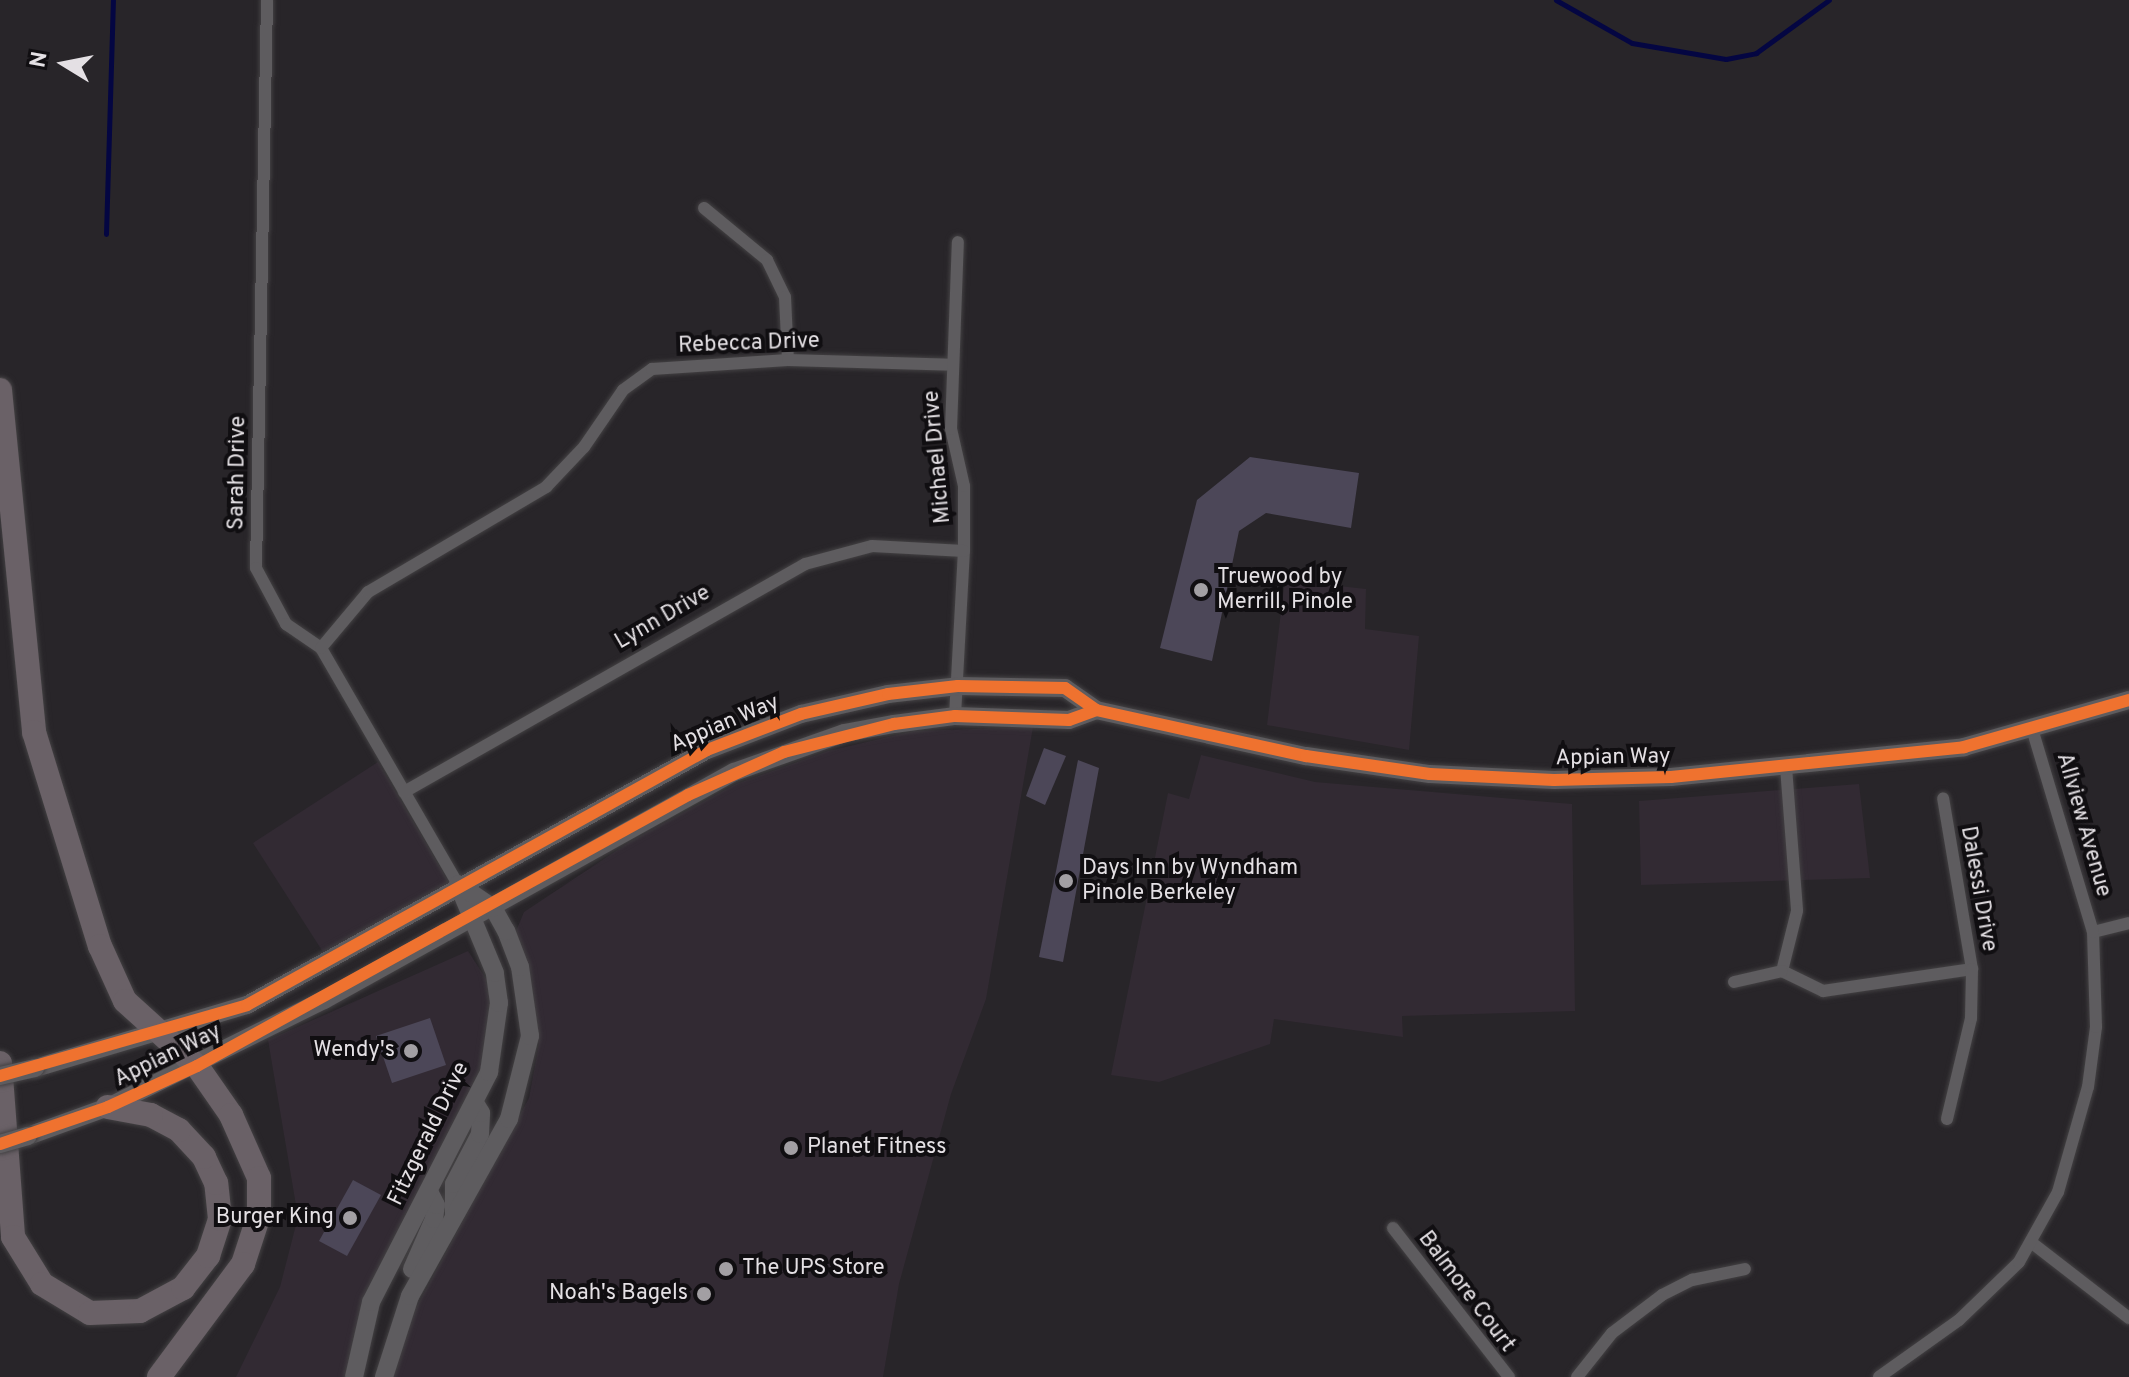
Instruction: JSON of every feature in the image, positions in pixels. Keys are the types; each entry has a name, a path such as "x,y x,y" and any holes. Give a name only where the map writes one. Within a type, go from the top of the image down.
{"highway":[{"path":"0,390 34,732 100,946 125,1001 197,1066 250,1152 259,1178 259,1215 237,1274 159,1377"},
{"path":"0,1063 13,1237 42,1284 90,1313 140,1311 183,1288 208,1256 220,1219 216,1183 204,1157 179,1130 151,1115 108,1107"}],"main road":[{"name":"Appian Way","path":"0,1076 159,1033 247,1005 458,884 707,750 814,710 958,686 1065,688 1096,710 1306,756 1430,774 1646,779 1964,747 2033,732 2129,700"},
{"name":"Appian Way","path":"0,1144 108,1107 197,1066 493,908 734,772 844,733 955,716 1069,720 1096,710"},
{"path":"384,1377 410,1296 509,1119 530,1036 520,967 493,908 458,884"},
{"name":"Fitzgerald Drive","path":"354,1377 371,1302 489,1072 499,1003 495,973 468,920 458,884"},
{"path":"454,1215 454,1184 480,1134 475,1103"},
{"path":"410,1296 411,1272 436,1205 429,1191"}],"street":[{"name":"Sarah Drive","path":"267,0 256,568 286,624 321,648 458,884"},
{"path":"704,208 767,260 785,297 788,360"},
{"name":"Michael Drive","path":"955,716 964,551 952,365 958,242"},
{"name":"Rebecca Drive","path":"321,648 368,592 546,487 584,447 623,390 652,369 788,360 952,365"},
{"name":"Lynn Drive","path":"404,792 805,564 872,546 964,551"},
{"name":"Allview Avenue","path":"1879,1377 1959,1320 2032,1243 2058,1192 2088,1087 2096,1027 2093,932 2033,732"},
{"path":"1734,982 1782,971 1797,911 1786,767"},
{"name":"Dalessi Drive","path":"1782,971 1823,991 1972,969 1943,798"},
{"path":"2093,932 2129,923"},
{"path":"1947,1119 1971,1018 1972,969"},
{"name":"Balmore Court","path":"1393,1228 1509,1377"},
{"path":"2032,1243 2129,1318"},
{"path":"1577,1377 1612,1333 1662,1295 1692,1280 1745,1269"}],"shaded area":[{"path":"1285,580 1366,589 1365,629 1419,636 1409,750 1267,725"},
{"path":"1033,727 986,999 951,1094 899,1284 883,1377 390,1377 403,1332 529,1098 539,1044 514,936 524,912 631,841 736,784 828,751 914,731"},
{"path":"1201,755 1315,782 1572,804 1575,1011 1402,1016 1403,1037 1274,1019 1270,1044 1159,1082 1111,1075 1168,793 1189,799"},
{"path":"378,762 450,884 323,952 253,843"},
{"path":"1859,784 1870,878 1641,885 1639,801"},
{"path":"468,951 492,988 488,1055 364,1308 351,1377 236,1377 280,1287 298,1217 268,1040"}],"building":[{"name":"Truewood by Merrill, Pinole","path":"1250,457 1359,473 1351,528 1266,513 1239,531 1212,661 1160,648 1197,500"},
{"path":"1044,748 1066,756 1045,805 1026,796"},
{"name":"Days Inn by Wyndham Pinole Berkeley","path":"1078,760 1099,768 1063,962 1039,957"},
{"name":"Wendy's","path":"430,1018 446,1065 392,1083 376,1036"},
{"name":"Burger King","path":"353,1180 381,1195 347,1256 319,1241"}],"waterway":[{"path":"106,234 113,0"},
{"path":"1556,0 1632,43 1726,59 1756,53 1829,0"}],"cycle path":[{"path":"0,1076 247,1005 707,750 801,714 888,694 958,686 1065,688 1096,710 1306,756 1430,774 1554,780 1671,777 1964,747 2129,700"},
{"path":"0,1144 108,1107 197,1066 688,795 784,752 894,724 955,716 1069,720 1096,710"}],"place":[{"name":"Truewood by Merrill, Pinole","path":"1201,590"},
{"name":"Days Inn by Wyndham Pinole Berkeley","path":"1066,881"},
{"name":"Wendy's","path":"411,1051"},
{"name":"Planet Fitness","path":"791,1148"},
{"name":"Burger King","path":"350,1218"},
{"name":"The UPS Store","path":"726,1269"},
{"name":"Noah's Bagels","path":"704,1294"}]}
